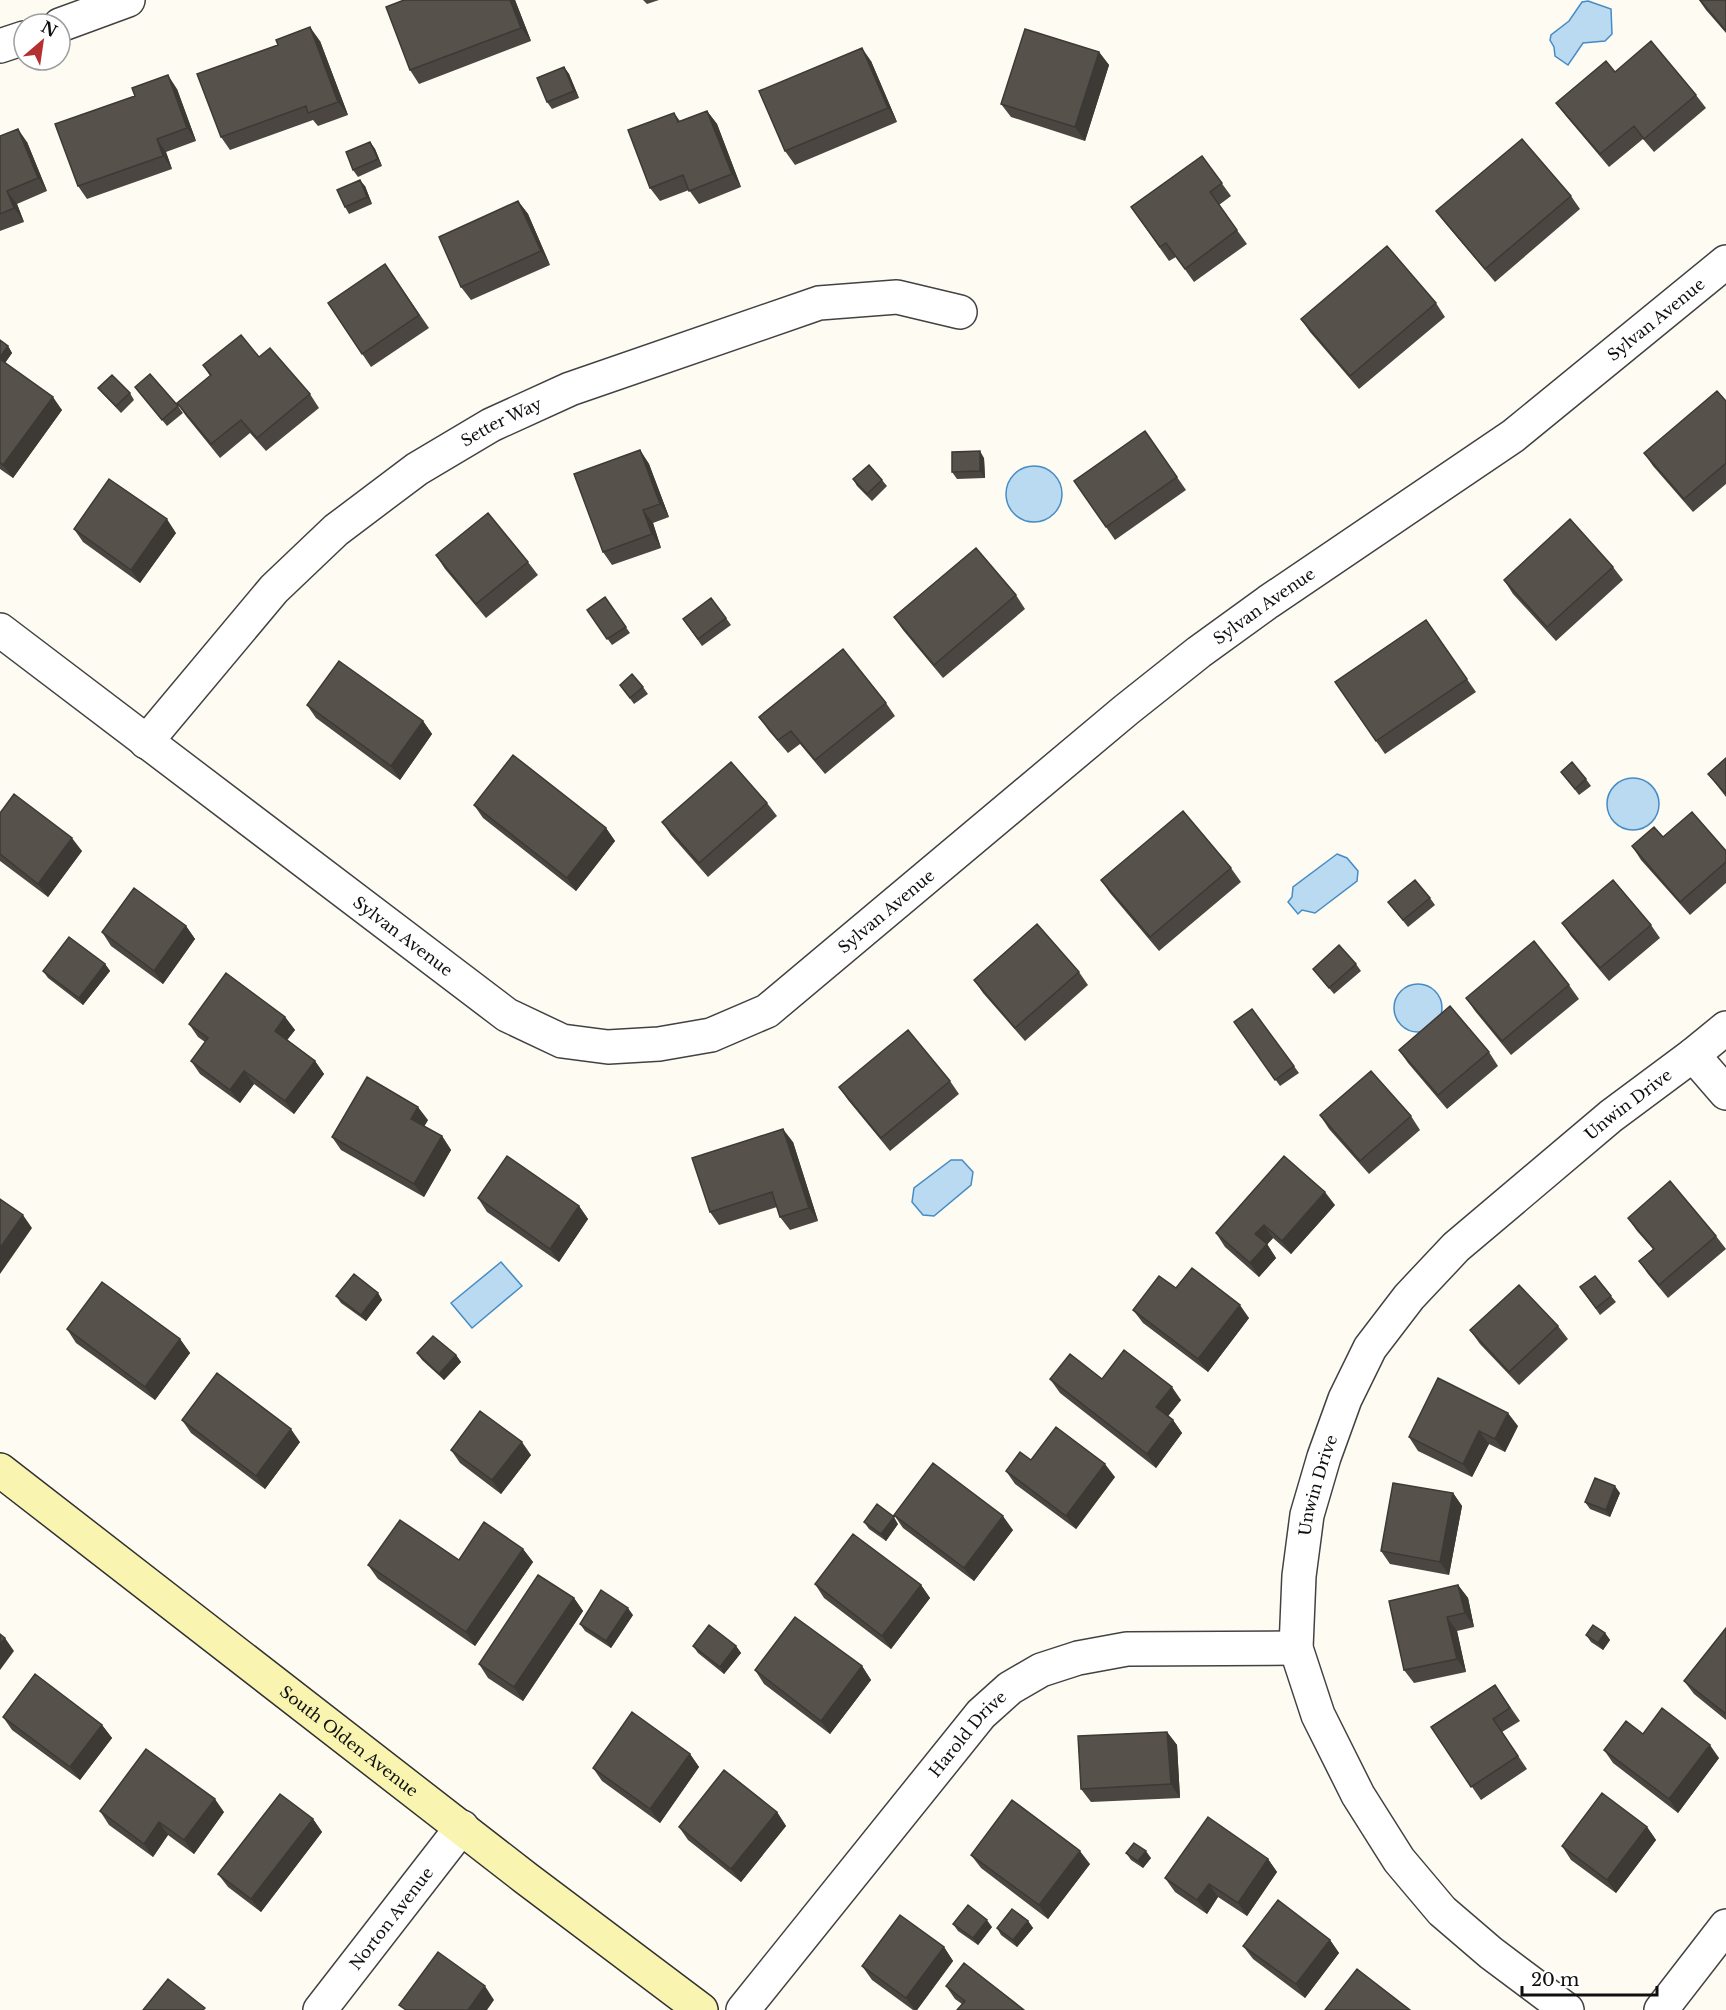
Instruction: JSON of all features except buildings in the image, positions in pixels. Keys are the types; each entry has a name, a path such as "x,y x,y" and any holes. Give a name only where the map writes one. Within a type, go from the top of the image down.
{"main road":[{"name":"South Olden Avenue","path":"0,1470 701,2010"}],"street":[{"path":"72,21 128,0"},
{"name":"Sylvan Avenue","path":"0,630 507,1015 562,1041 608,1047 659,1044 711,1035 767,1011 1126,710 1199,652 1268,602 1513,436 1726,262"},
{"name":"Setter Way","path":"146,742 274,589 336,530 417,469 491,425 570,389 819,303 897,297 960,312"},
{"name":"Unwin Drive","path":"1567,2010 1491,1953 1442,1911 1399,1860 1358,1795 1318,1715 1296,1648 1299,1576 1307,1515 1324,1457 1345,1399 1370,1348 1409,1297 1455,1247 1611,1116 1694,1055 1726,1028"},
{"path":"1694,1055 1726,1093"},
{"name":"Harold Drive","path":"743,2010 981,1714 1010,1688 1041,1670 1078,1658 1127,1649 1296,1648"},
{"name":"Norton Avenue","path":"320,2010 462,1827"},
{"path":"1661,2010 1726,1926"}],"water":[{"path":"1588,1 1611,9 1612,34 1605,41 1583,43 1568,65 1555,56 1550,40 1551,35 1569,21 1582,2"},
{"path":"1034,466 1049,471 1057,479 1062,494 1057,509 1049,517 1034,522 1019,517 1011,509 1006,494 1011,479 1019,471"},
{"path":"1633,778 1643,780 1651,786 1657,794 1659,804 1657,814 1651,822 1643,828 1633,830 1623,828 1615,822 1609,814 1607,804 1609,794 1615,786 1623,780"},
{"path":"1337,854 1347,858 1358,871 1357,881 1315,913 1302,910 1298,914 1288,902 1292,897 1293,887"},
{"path":"1413,984 1423,984 1438,994 1442,1008 1441,1017 1432,1028 1423,1032 1413,1032 1398,1022 1394,1013 1394,1003 1404,988"},
{"path":"951,1160 962,1160 973,1172 971,1185 934,1216 923,1215 912,1202 914,1188"},
{"path":"501,1262 522,1286 472,1328 451,1303"}]}
